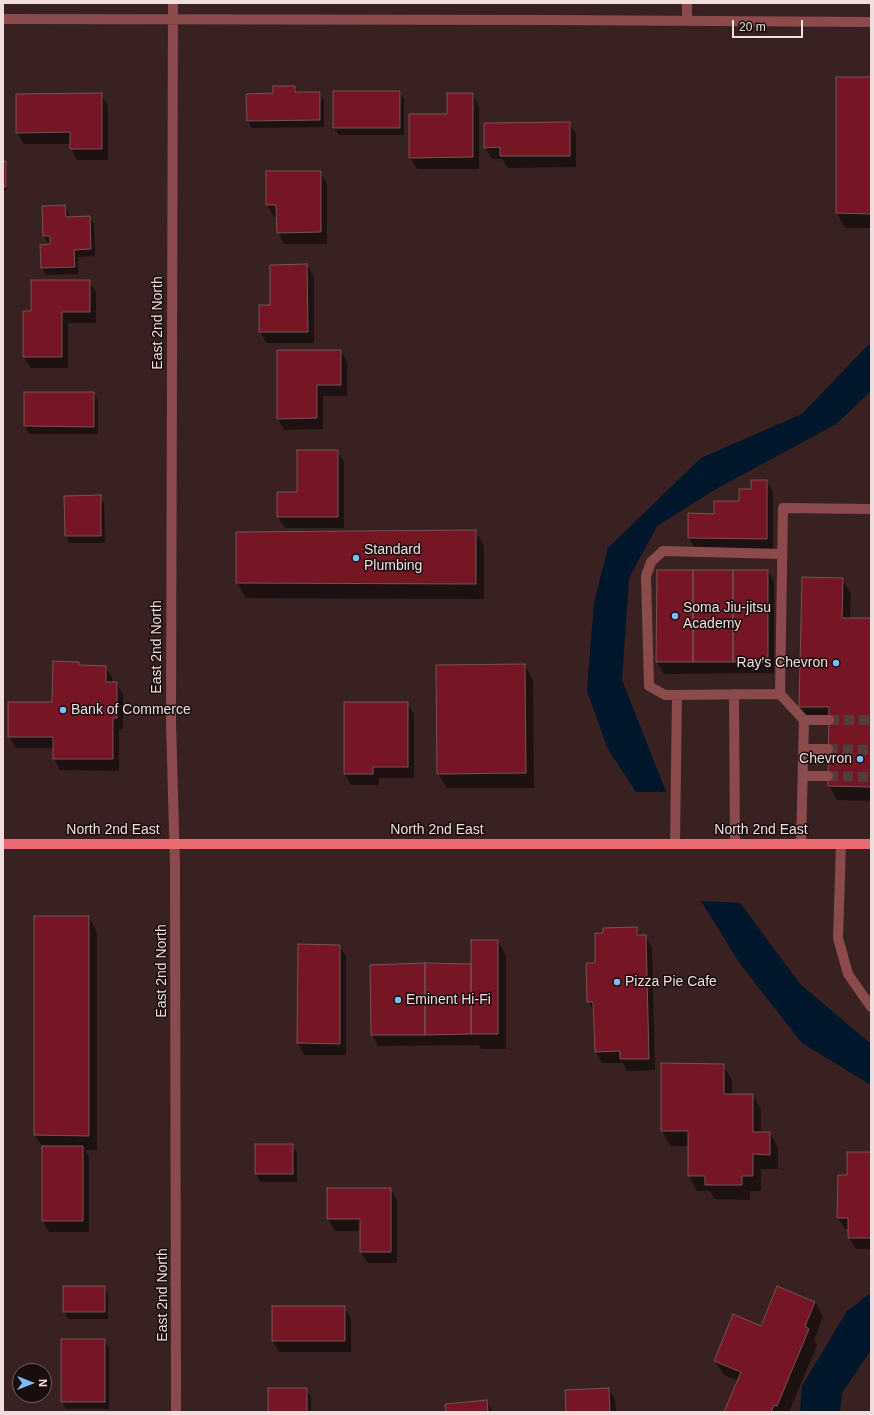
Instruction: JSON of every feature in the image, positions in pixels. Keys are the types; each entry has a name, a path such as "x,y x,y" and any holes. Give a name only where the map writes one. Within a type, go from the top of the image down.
{"main road":[{"name":"North 2nd East","path":"3,844 871,844"}],"street":[{"name":"East 2nd North","path":"173,3 171,722 175,866 176,1412"},
{"path":"687,3 687,21"},
{"path":"3,19 871,22"},
{"path":"801,844 804,720 780,694 783,508 871,509"},
{"path":"780,694 665,695 649,686 646,576 651,562 663,551 782,554"},
{"path":"734,694 735,844"},
{"path":"675,844 677,695"},
{"path":"804,720 829,720"},
{"path":"803,749 828,749"},
{"path":"803,776 828,776"},
{"path":"841,844 838,938 848,974 871,1007"}],"water":[{"path":"871,342 871,391 836,424 716,489 657,526 629,578 622,680 666,792 636,792 608,749 587,691 594,603 608,548 701,458 802,414"},
{"path":"701,901 740,903 800,984 871,1044 871,1085 802,1043 741,965"},
{"path":"871,1293 871,1350 842,1393 840,1412 800,1412 802,1386 847,1311"}],"building":[{"path":"836,77 871,77 871,214 836,213"},
{"path":"273,86 295,86 295,92 320,92 320,120 247,121 246,94 273,93"},
{"path":"333,91 400,91 400,128 333,128"},
{"path":"102,93 102,149 70,149 70,132 16,133 16,94"},
{"path":"447,93 473,93 473,157 409,158 409,114 447,114"},
{"path":"570,122 570,156 500,156 500,147 484,148 484,123"},
{"path":"3,161 6,161 6,187 3,187"},
{"path":"266,171 321,171 321,232 277,233 276,205 266,205"},
{"path":"65,205 66,217 90,216 91,249 74,250 75,267 41,268 40,245 50,244 50,236 43,236 42,206"},
{"path":"307,264 308,332 259,332 259,305 270,305 270,265"},
{"path":"31,280 90,280 90,312 62,312 62,357 23,357 23,311 31,311"},
{"path":"277,350 341,350 341,385 317,385 317,418 277,419"},
{"path":"24,392 94,392 94,427 24,426"},
{"path":"297,450 338,450 338,517 277,517 277,492 297,492"},
{"path":"751,480 767,480 767,539 688,538 688,513 714,514 714,501 739,501 739,489 751,489"},
{"path":"101,495 101,536 65,536 64,496"},
{"name":"Standard Plumbing","path":"476,530 476,584 236,583 236,532"},
{"name":"Soma Jiu-jitsu Academy","path":"657,570 693,570 693,662 656,662"},
{"path":"693,570 733,570 733,662 693,662"},
{"path":"733,570 768,570 768,662 733,662"},
{"name":"Ray's Chevron","path":"802,577 843,578 842,618 871,618 871,787 828,786 829,707 799,707"},
{"name":"Bank of Commerce","path":"53,661 79,662 79,665 106,666 106,682 117,682 117,718 113,718 113,759 53,759 53,737 8,737 8,702 52,702"},
{"path":"525,664 526,773 437,774 436,665"},
{"path":"344,702 408,702 408,767 373,767 373,774 344,774"},
{"path":"34,916 89,916 89,1136 34,1135"},
{"name":"Pizza Pie Cafe","path":"637,927 637,935 646,935 649,1059 620,1059 620,1051 595,1052 593,1002 587,1002 586,963 595,963 595,933 603,933 603,928"},
{"path":"471,940 498,940 498,1034 471,1034"},
{"path":"298,944 340,945 340,1044 297,1043"},
{"name":"Eminent Hi-Fi","path":"425,963 425,1035 371,1035 370,965"},
{"path":"425,963 471,964 471,1034 425,1035"},
{"path":"661,1063 724,1064 724,1094 753,1094 753,1132 770,1132 770,1155 753,1154 753,1176 742,1176 742,1185 705,1185 705,1176 688,1176 688,1131 661,1131"},
{"path":"255,1144 293,1144 293,1174 255,1174"},
{"path":"42,1146 83,1146 83,1221 42,1221"},
{"path":"847,1152 871,1152 871,1238 848,1238 848,1218 837,1218 838,1175 847,1175"},
{"path":"327,1188 391,1188 391,1252 360,1252 360,1219 327,1219"},
{"path":"63,1286 105,1286 105,1312 63,1312"},
{"path":"777,1286 815,1302 805,1326 809,1329 777,1406 774,1405 771,1412 724,1412 741,1372 714,1361 733,1314 761,1326"},
{"path":"272,1306 345,1306 345,1341 272,1341"},
{"path":"61,1339 105,1339 105,1402 61,1402"},
{"path":"268,1388 307,1388 307,1412 268,1412"},
{"path":"609,1388 610,1412 566,1412 565,1390"},
{"path":"487,1400 488,1412 446,1412 445,1404"}],"tunnel":[{"path":"829,720 871,720"},
{"path":"828,749 871,750"},
{"path":"828,776 871,777"}],"place":[{"name":"Standard Plumbing","path":"356,558"},
{"name":"Soma Jiu-jitsu Academy","path":"675,616"},
{"name":"Ray's Chevron","path":"836,663"},
{"name":"Bank of Commerce","path":"63,710"},
{"name":"Chevron","path":"860,759"},
{"name":"Pizza Pie Cafe","path":"617,982"},
{"name":"Eminent Hi-Fi","path":"398,1000"}]}
